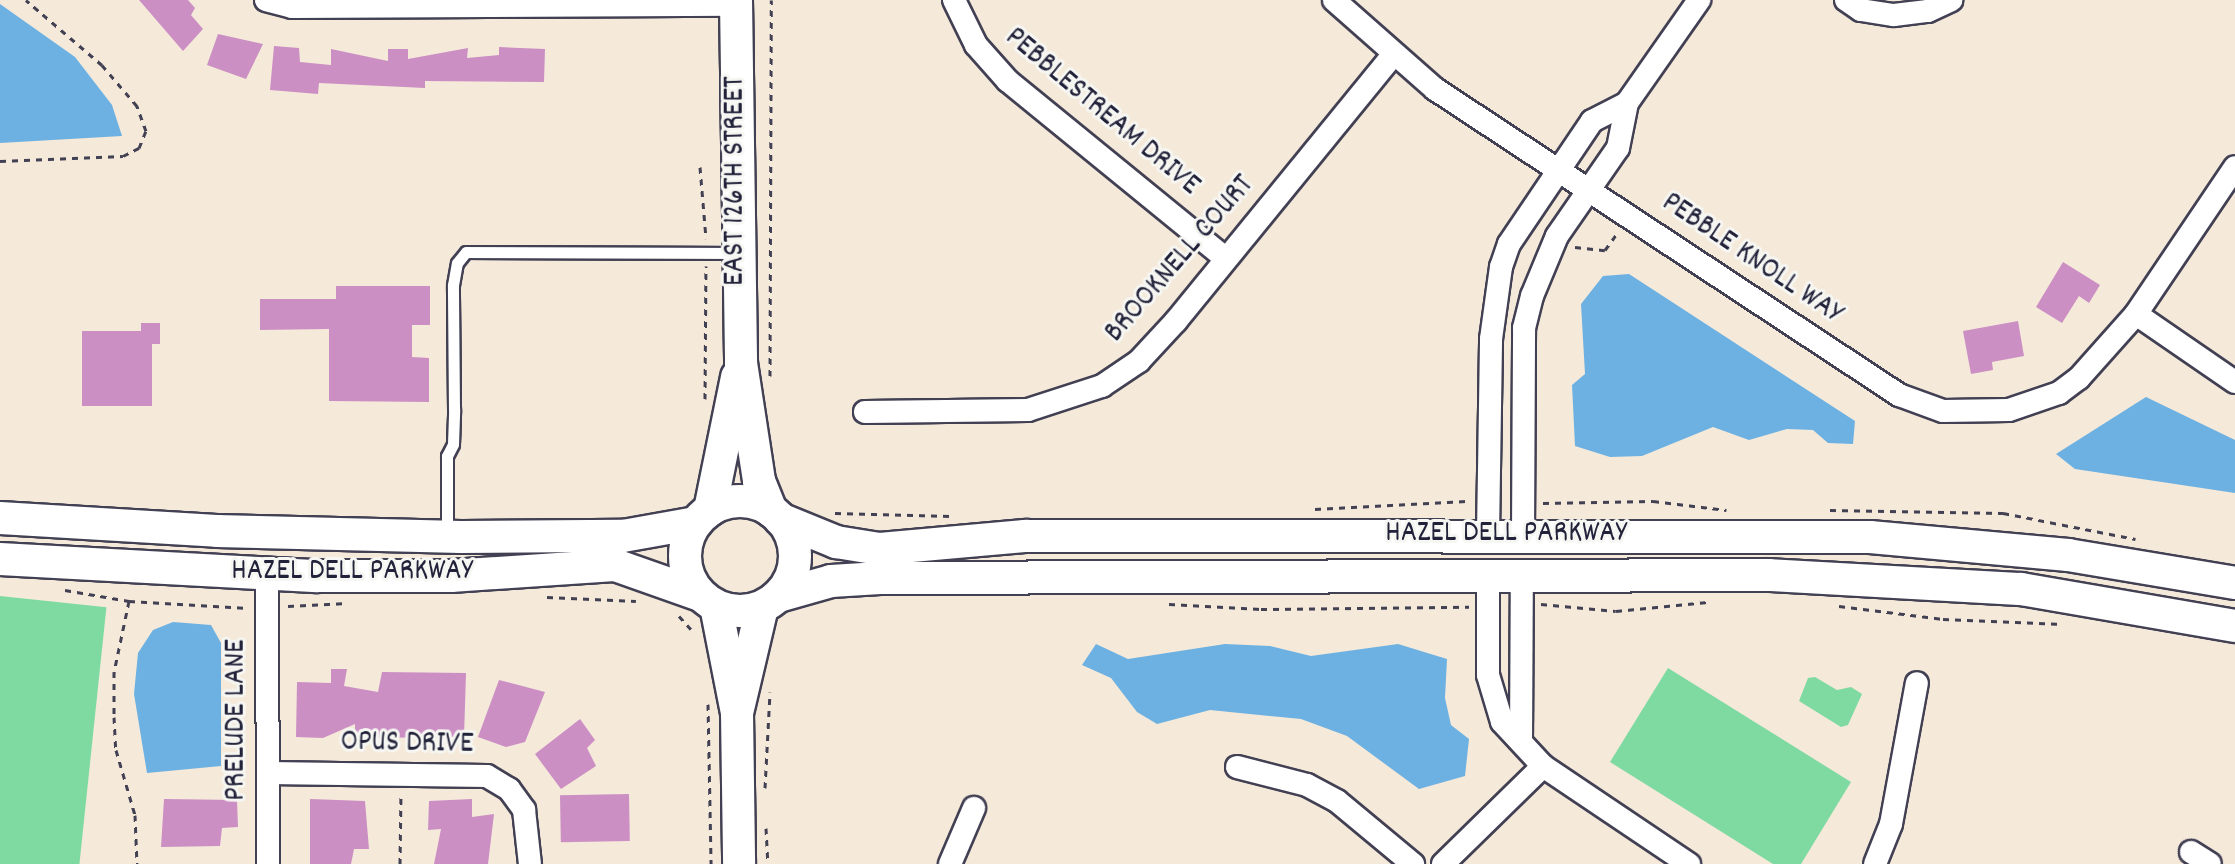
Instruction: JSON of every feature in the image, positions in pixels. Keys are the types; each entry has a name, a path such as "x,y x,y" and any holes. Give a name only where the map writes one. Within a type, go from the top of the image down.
{"main road":[{"name":"EAST 126TH STREET","path":"736,2 722,253 759,481 776,515"},
{"name":"EAST 126TH STREET","path":"703,516 741,363"},
{"path":"737,713 770,601 795,558 791,537 776,515 745,501 703,516 684,559 708,600 737,713 739,864"},
{"name":"HAZEL DELL PARKWAY","path":"776,515 836,542 868,548 1025,536 1488,555"},
{"name":"HAZEL DELL PARKWAY","path":"0,518 217,531 447,537 623,536 703,516"},
{"name":"HAZEL DELL PARKWAY","path":"770,601 831,581 870,578 1932,541 2068,555 2235,583"},
{"name":"HAZEL DELL PARKWAY","path":"1522,555 1769,575 2021,589 2235,626"},
{"name":"HAZEL DELL PARKWAY","path":"0,559 267,575 451,576 615,565 708,600"},
{"path":"708,600 744,612 770,601"}],"street":[{"path":"266,0 292,7 420,3 736,2"},
{"name":"PEBBLESTREAM DRIVE","path":"954,0 976,45 1008,81 1226,259"},
{"name":"PEBBLE KNOLL WAY","path":"1334,0 1392,56 1899,395 1943,411 2009,410 2059,393 2101,357 2141,307 2235,167"},
{"path":"1521,741 1524,328 1557,236 1592,190 1618,148 1627,103 1699,0"},
{"path":"1846,0 1861,10 1894,15 1928,11 1952,0"},
{"name":"BROOKNELL COURT","path":"865,412 1028,410 1084,395 1139,361 1392,56"},
{"path":"1627,103 1592,121 1509,244 1501,267 1491,339 1488,555 1491,694 1502,722 1543,766 1689,864"},
{"path":"2141,307 2235,382"},
{"name":"PRELUDE LANE","path":"267,575 268,864"},
{"path":"1875,864 1891,824 1917,683"},
{"path":"1443,864 1543,766"},
{"path":"1237,767 1307,785 1337,801 1413,864"},
{"name":"OPUS DRIVE","path":"268,773 477,774 499,782 524,810 530,864"},
{"path":"950,864 974,808"},
{"path":"2191,852 2210,864"}],"lane":[{"path":"447,537 447,456 453,444 454,409 453,285 457,263 466,252 722,253"}],"path":[{"path":"0,161 123,156 139,148 146,131 137,106 102,65 26,0"},
{"path":"770,389 771,0"},
{"path":"700,167 722,253 707,412"},
{"path":"1572,245 1583,251 1605,250 1616,235"},
{"path":"828,512 847,514"},
{"path":"57,588 129,601 246,608"},
{"path":"629,600 640,601"},
{"path":"129,601 114,672 114,717 116,750 135,815 137,864"},
{"path":"1548,604 1616,611 1709,602"},
{"path":"1830,605 1943,619 2074,624"},
{"path":"671,609 699,641"},
{"path":"765,791 770,684"},
{"path":"708,696 711,864"},
{"path":"400,864 401,772"},
{"path":"766,818 768,864"}],"green space":[{"path":"0,596 106,607 79,864 0,864"},
{"path":"1668,668 1851,782 1801,864 1773,864 1610,762"},
{"path":"1815,677 1837,690 1851,687 1862,694 1848,725 1841,727 1799,701 1808,678"}],"water":[{"path":"0,4 75,57 112,105 122,136 0,143"},
{"path":"1629,274 1855,421 1853,444 1828,443 1813,430 1787,429 1749,440 1713,427 1642,456 1610,457 1575,446 1572,385 1585,374 1581,304 1603,276"},
{"path":"2146,397 2235,440 2235,493 2075,469 2056,454"},
{"path":"173,622 211,625 221,643 221,766 147,773 134,694 138,653 153,630"},
{"path":"1096,644 1128,659 1225,644 1270,646 1311,656 1398,644 1447,659 1445,698 1451,725 1469,739 1465,776 1419,789 1347,736 1301,719 1210,710 1157,724 1137,712 1111,678 1082,665"}],"building":[{"path":"139,0 188,0 195,8 191,15 203,29 183,51"},
{"path":"218,34 263,44 246,79 207,65"},
{"path":"274,46 299,48 300,62 331,65 331,49 388,61 388,49 408,49 408,59 468,48 467,58 499,55 499,47 545,49 544,82 425,81 425,88 319,83 318,94 270,90"},
{"path":"2063,262 2100,285 2089,303 2079,296 2062,323 2036,307"},
{"path":"336,286 430,286 430,325 412,325 412,357 429,358 429,402 329,401 329,329 260,330 260,299 336,299"},
{"path":"2018,321 2024,356 1992,362 1993,370 1971,374 1963,331"},
{"path":"141,323 160,323 160,344 152,344 152,406 82,406 82,331 141,331"},
{"path":"331,669 347,669 344,686 378,692 382,672 466,673 464,737 355,738 355,724 323,738 296,737 297,682 331,683"},
{"path":"499,680 545,692 525,742 506,747 478,737"},
{"path":"580,719 595,740 587,748 596,766 561,789 535,754"},
{"path":"629,794 630,841 561,842 560,795"},
{"path":"164,799 237,800 238,827 222,828 220,846 161,847"},
{"path":"310,799 365,801 369,849 354,849 351,864 310,864"},
{"path":"472,799 472,817 494,814 488,864 434,864 441,829 428,830 429,801"}]}
